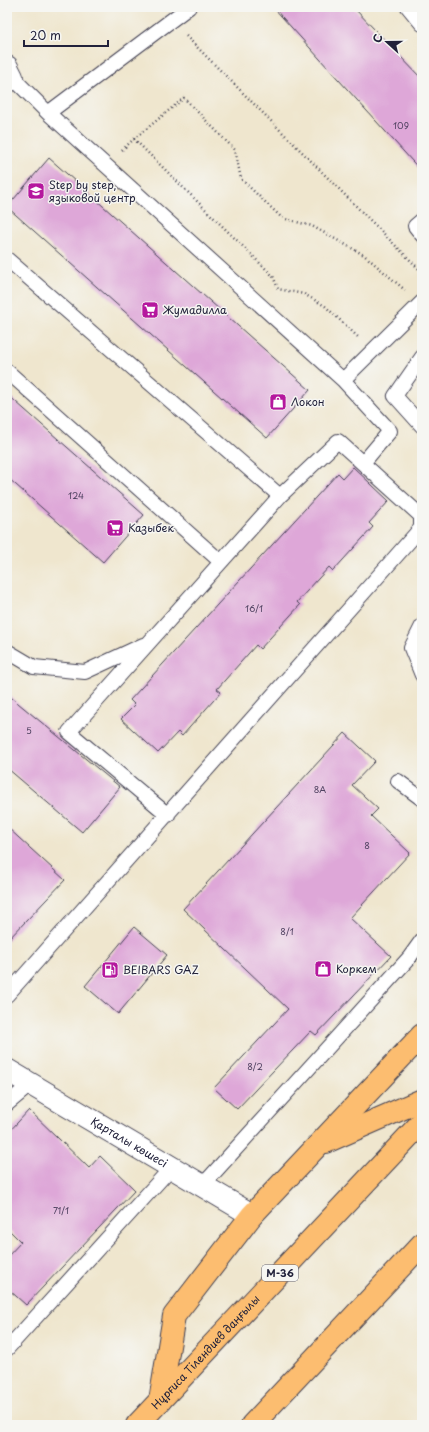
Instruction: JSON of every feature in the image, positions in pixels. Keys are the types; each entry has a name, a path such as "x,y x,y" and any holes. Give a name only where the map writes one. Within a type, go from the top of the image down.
{"main road":[{"path":"160,1401 174,1316 252,1215 422,1035"},
{"path":"318,1145 422,1100"},
{"name":"Нұрғиса Тілендиев даңғылы","path":"137,1425 422,1122"},
{"path":"252,1425 422,1244"}],"street":[{"name":"Қарталы көшесі","path":"7,1070 252,1215"}],"lane":[{"path":"48,114 189,7"},
{"path":"408,7 422,24"},
{"path":"9,75 48,114 343,380 390,431 362,463"},
{"path":"422,220 415,226 422,235"},
{"path":"7,259 280,496"},
{"path":"343,380 421,303"},
{"path":"422,357 395,396 422,426"},
{"path":"7,371 221,562"},
{"path":"7,995 168,815 421,528 421,516 338,441 280,496 69,732 168,815"},
{"path":"422,626 411,648 422,675"},
{"path":"7,651 34,667 85,672 150,642"},
{"path":"398,781 422,799"},
{"path":"202,1186 409,958 422,940"},
{"path":"7,1104 31,1084"},
{"path":"7,1349 171,1168"}],"path":[{"path":"171,21 422,272"},
{"path":"117,154 184,98 235,150 241,179 282,218 312,226 364,255 421,303"},
{"path":"134,139 273,276 278,289 304,294 325,306 373,351"}],"building":[{"path":"273,7 353,7 422,79 422,172"},
{"path":"49,158 310,390 267,438 7,207"},
{"path":"7,394 144,515 103,562 7,477"},
{"path":"353,467 389,501 369,523 373,527 333,571 329,567 297,602 300,605 260,649 256,645 217,689 221,692 182,736 178,732 158,753 121,719 135,705 130,700 338,473 343,478"},
{"path":"7,694 120,787 82,832 7,768"},
{"path":"345,733 375,761 352,785 378,809 371,816 410,853 350,918 391,956 316,1035 311,1031 237,1109 214,1088 288,1009 183,909"},
{"path":"7,827 65,880 7,941"},
{"path":"134,927 167,955 118,1014 85,986"},
{"path":"29,1110 89,1168 100,1156 135,1190 26,1305 7,1288 7,1257 21,1242 7,1228 7,1134"}],"place":[{"name":"Step by step, языковой центр","path":"36,191"},
{"name":"Жумадилла","path":"150,310"},
{"name":"Локон","path":"278,402"},
{"name":"Казыбек","path":"115,528"},
{"name":"Коркем","path":"323,969"},
{"name":"BEIBARS GAZ","path":"110,970"}]}
